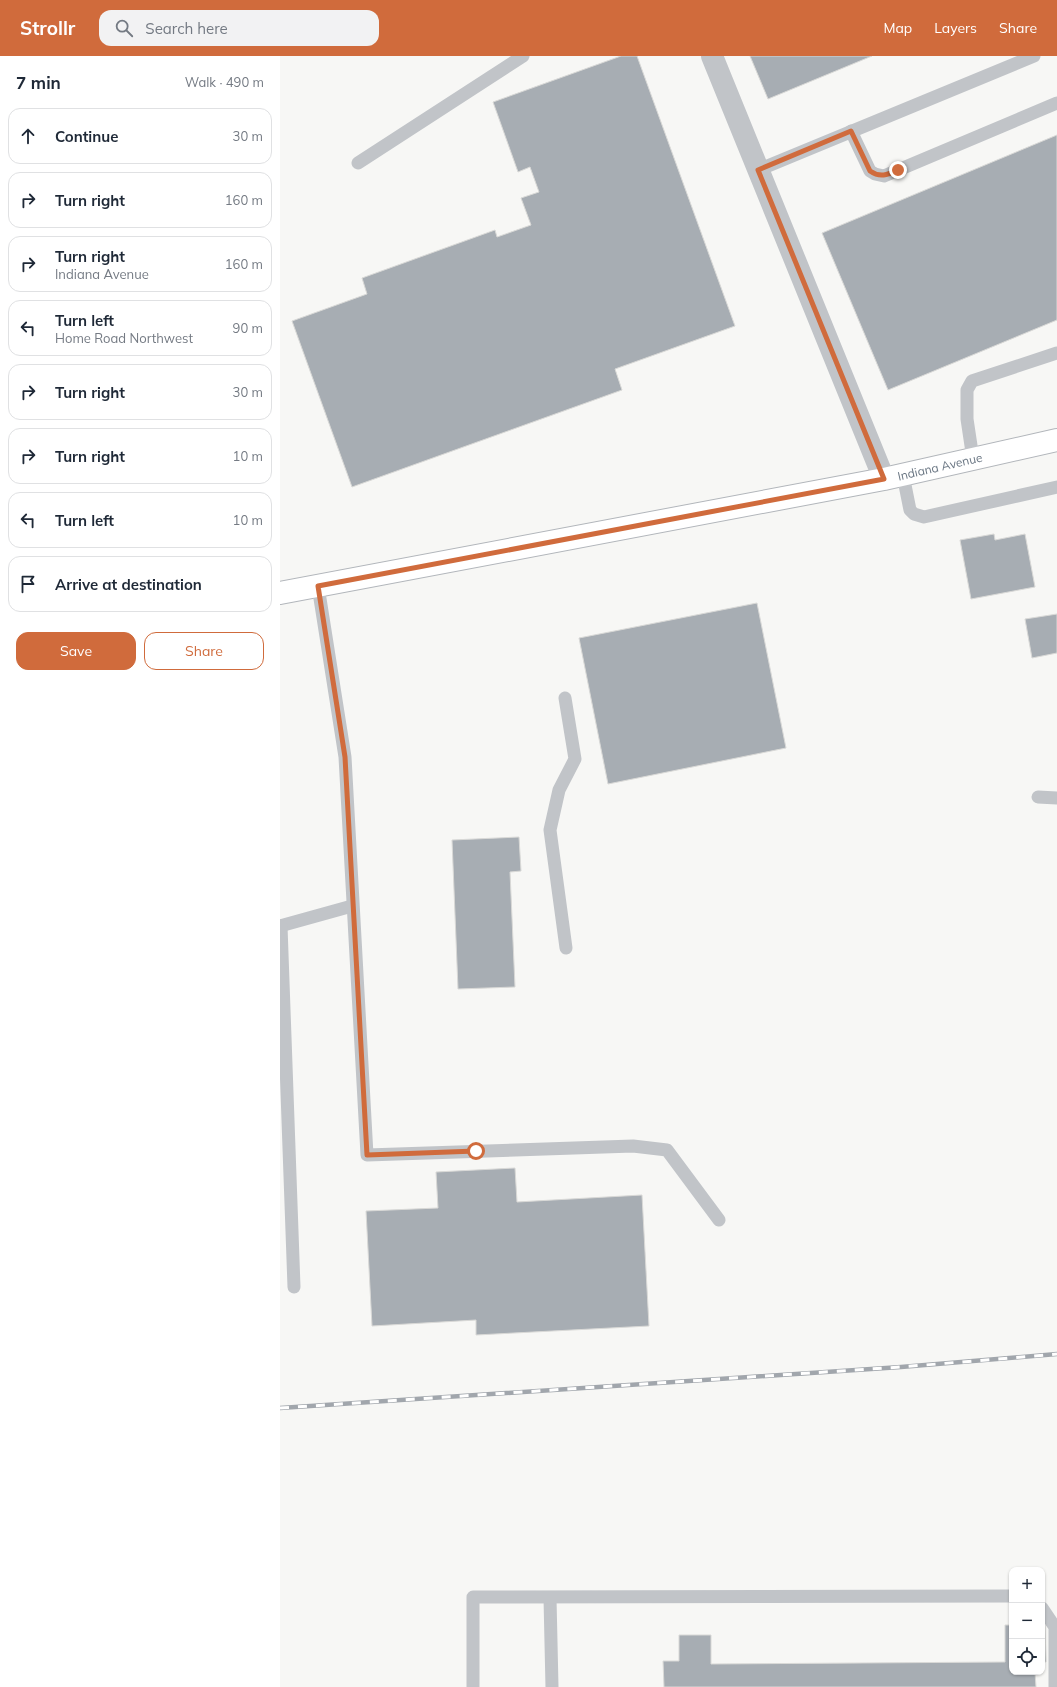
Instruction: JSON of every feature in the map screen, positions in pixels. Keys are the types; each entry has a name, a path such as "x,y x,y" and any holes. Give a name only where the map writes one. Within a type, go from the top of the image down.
{"main road":[{"name":"Indiana Avenue","path":"280,593 894,477 1057,440"}],"street":[{"path":"712,56 758,170 894,477"}],"lane":[{"path":"358,163 523,56"},
{"path":"758,170 1034,56"},
{"path":"851,131 870,171 884,176 1057,103"},
{"path":"973,459 967,419 967,390 972,381 1057,353"},
{"path":"894,477 910,510 914,514 924,517 1057,486"},
{"path":"318,586 345,757 352,906 367,1155 633,1146 667,1150 719,1220"},
{"path":"565,698 575,759 559,790 550,830 566,948"},
{"path":"1038,798 1057,798"},
{"path":"294,1287 281,926 352,906"},
{"path":"473,1687 473,1597 1009,1596"},
{"path":"550,1598 552,1687"},
{"path":"1045,1612 1055,1627 1055,1687"}],"building":[{"path":"621,56 637,56 735,326 615,369 622,390 352,487 292,321 367,294 362,278 495,230 497,237 531,225 521,198 539,192 530,167 518,172 493,102"},
{"path":"750,56 872,56 768,99"},
{"path":"1057,135 1057,320 888,390 822,233"},
{"path":"994,534 995,540 1025,534 1035,587 971,599 960,540"},
{"path":"757,603 786,748 608,784 579,638"},
{"path":"1057,614 1057,653 1032,658 1025,619"},
{"path":"519,837 521,871 510,872 515,987 458,989 452,840"},
{"path":"515,1168 517,1202 642,1195 649,1326 476,1335 476,1320 372,1326 366,1211 438,1208 436,1172"},
{"path":"1005,1625 1009,1625 1009,1675 1035,1675 1036,1687 664,1687 663,1661 679,1661 679,1635 711,1635 711,1664 1005,1662"},
{"path":"1045,1625 1046,1662 1045,1662"}],"railway":[{"path":"280,1408 901,1367 1057,1354"}],"route":[{"path":"476,1151 367,1155 345,757 318,586 884,479 758,170 851,131 870,171 884,176 898,170"}]}
